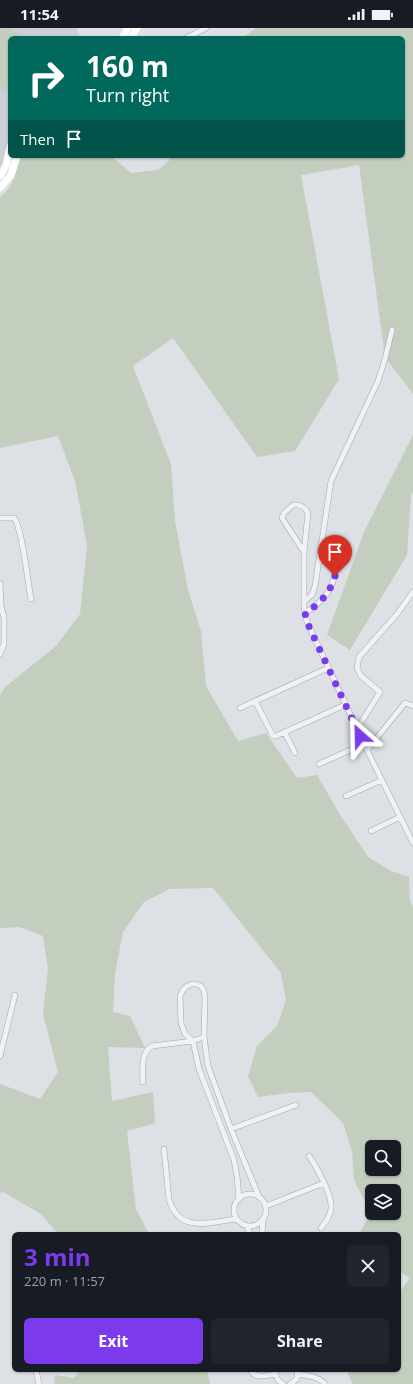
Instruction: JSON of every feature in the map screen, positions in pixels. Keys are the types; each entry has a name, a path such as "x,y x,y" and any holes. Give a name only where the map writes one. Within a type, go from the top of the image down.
{"main road":[{"path":"0,176 6,166 8,156"},
{"path":"0,188 10,175 16,158"}],"street":[{"path":"190,36 206,28"},
{"path":"304,601 312,595 315,586 331,481 378,381 392,330"},
{"path":"304,552 282,518 287,510 295,504 305,508 308,513 304,552 304,601 307,622 345,705 413,843"},
{"path":"0,518 14,518 18,524 31,599"},
{"path":"305,613 325,596 332,587 335,576 335,565 331,555 321,542"},
{"path":"0,583 1,606 4,618 4,644 0,654"},
{"path":"357,729 380,692 361,676 357,668 359,657 398,614 413,592"},
{"path":"240,708 328,668"},
{"path":"255,701 273,736 284,733 345,705"},
{"path":"367,750 405,703 413,706"},
{"path":"284,733 295,753"},
{"path":"319,764 364,744"},
{"path":"346,796 382,780"},
{"path":"371,831 400,817"},
{"path":"262,1232 263,1220 267,1211 266,1206 259,1197 231,1129 208,1066 204,1037 204,991 201,986 192,984 183,990 180,996 182,1030 193,1041 199,1069 234,1160 239,1199 234,1208 236,1219 247,1226 256,1226 263,1220"},
{"path":"0,1056 15,995"},
{"path":"143,1082 144,1057 148,1048 152,1046 193,1041 204,1037"},
{"path":"231,1129 296,1105"},
{"path":"164,1150 170,1205 178,1217 184,1221 197,1224 236,1219"},
{"path":"309,1156 316,1166 324,1183 331,1205 329,1215 321,1228"},
{"path":"266,1206 324,1183"},
{"path":"239,1199 249,1194 259,1197"},
{"path":"247,1226 249,1232"},
{"path":"36,1372 39,1384"},
{"path":"252,1372 259,1377 276,1372 278,1381 283,1384"},
{"path":"293,1383 298,1372 321,1379 325,1384"}],"shaded area":[{"path":"0,28 76,28 79,36 8,36 8,140 4,159 0,168"}],"green space":[{"path":"0,28 9,28 22,36 8,36 8,85 4,92 0,90"},
{"path":"256,28 413,28 413,394 385,357 359,165 301,175 339,379 295,451 257,457 173,338 133,366 171,464 175,521 188,590 201,631 206,686 238,741 266,733 297,778 317,775 339,813 368,857 391,871 409,877 410,901 413,907 413,1384 353,1384 348,1374 348,1372 401,1372 401,1290 410,1278 401,1272 401,1232 360,1232 367,1220 401,1220 401,1184 365,1184 365,1201 354,1180 352,1151 343,1123 311,1092 258,1097 248,1076 257,1046 277,1026 286,1000 281,973 213,888 169,889 144,902 123,932 115,974 113,1012 130,1016 145,1048 108,1047 112,1101 153,1092 155,1123 127,1131 136,1209 148,1232 56,1232 41,1214 3,1192 0,1193 0,1084 40,1099 58,1072 43,1014 48,968 43,936 19,927 0,928 0,696 4,688 56,646 80,614 87,545 75,481 58,436 0,448 0,197 11,184 20,158 113,158 131,173 158,170 169,161 169,158 405,158 405,36 245,36"},
{"path":"413,435 413,493 411,494 407,555 350,650 327,635 364,532"},
{"path":"78,1372 207,1372 210,1384 54,1384 55,1375 74,1378"}],"route":[{"path":"335,576 332,587 325,596 305,613 307,622 360,736"}]}
